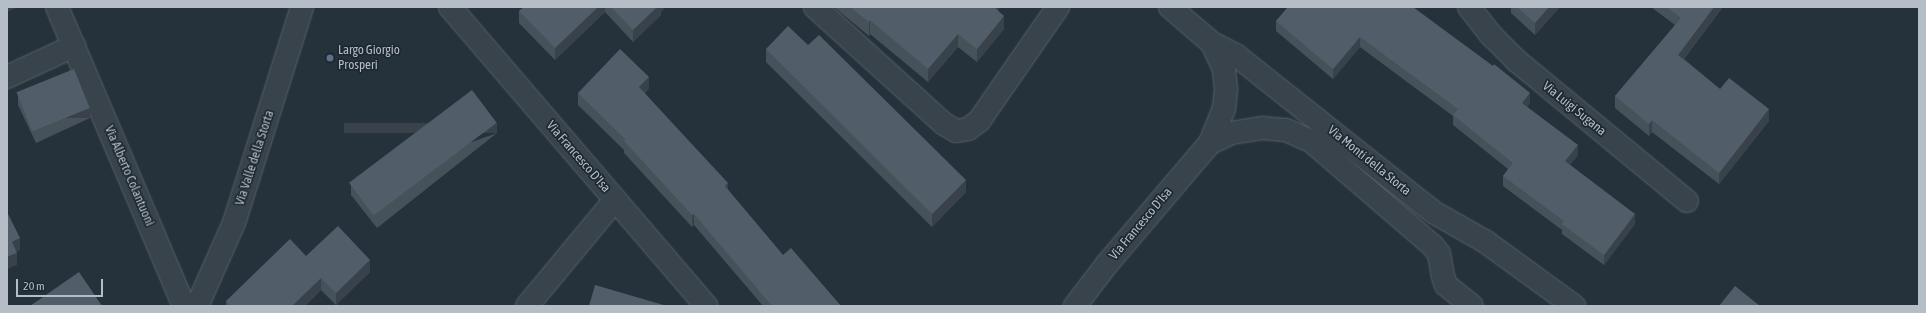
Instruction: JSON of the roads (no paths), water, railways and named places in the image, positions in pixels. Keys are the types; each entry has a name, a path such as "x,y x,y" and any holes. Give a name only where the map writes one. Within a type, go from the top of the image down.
{"street":[{"name":"Via Alberto Colantuoni","path":"57,7 184,306"},
{"name":"Via Valle della Storta","path":"197,306 234,223 302,7"},
{"name":"Via Francesco D'Isa","path":"450,7 706,306"},
{"path":"815,7 944,124 956,131 968,129 979,121 1058,7"},
{"name":"Via Monti della Storta","path":"1170,7 1212,43 1237,56 1435,213 1486,242 1574,306"},
{"name":"Via Luigi Sugana","path":"1469,7 1491,35 1517,61 1687,201"},
{"path":"1210,143 1224,109 1226,89 1224,69 1212,43"},
{"path":"7,77 74,46"},
{"name":"Via Monti della Storta","path":"1210,143 1235,132 1262,128 1286,130 1311,141 1433,246 1439,254 1442,276 1446,285 1472,306"},
{"name":"Via Francesco D'Isa","path":"1075,306 1107,264 1210,143"},
{"path":"527,306 615,200"}],"place":[{"name":"Largo Giorgio Prosperi","path":"330,58"}]}
